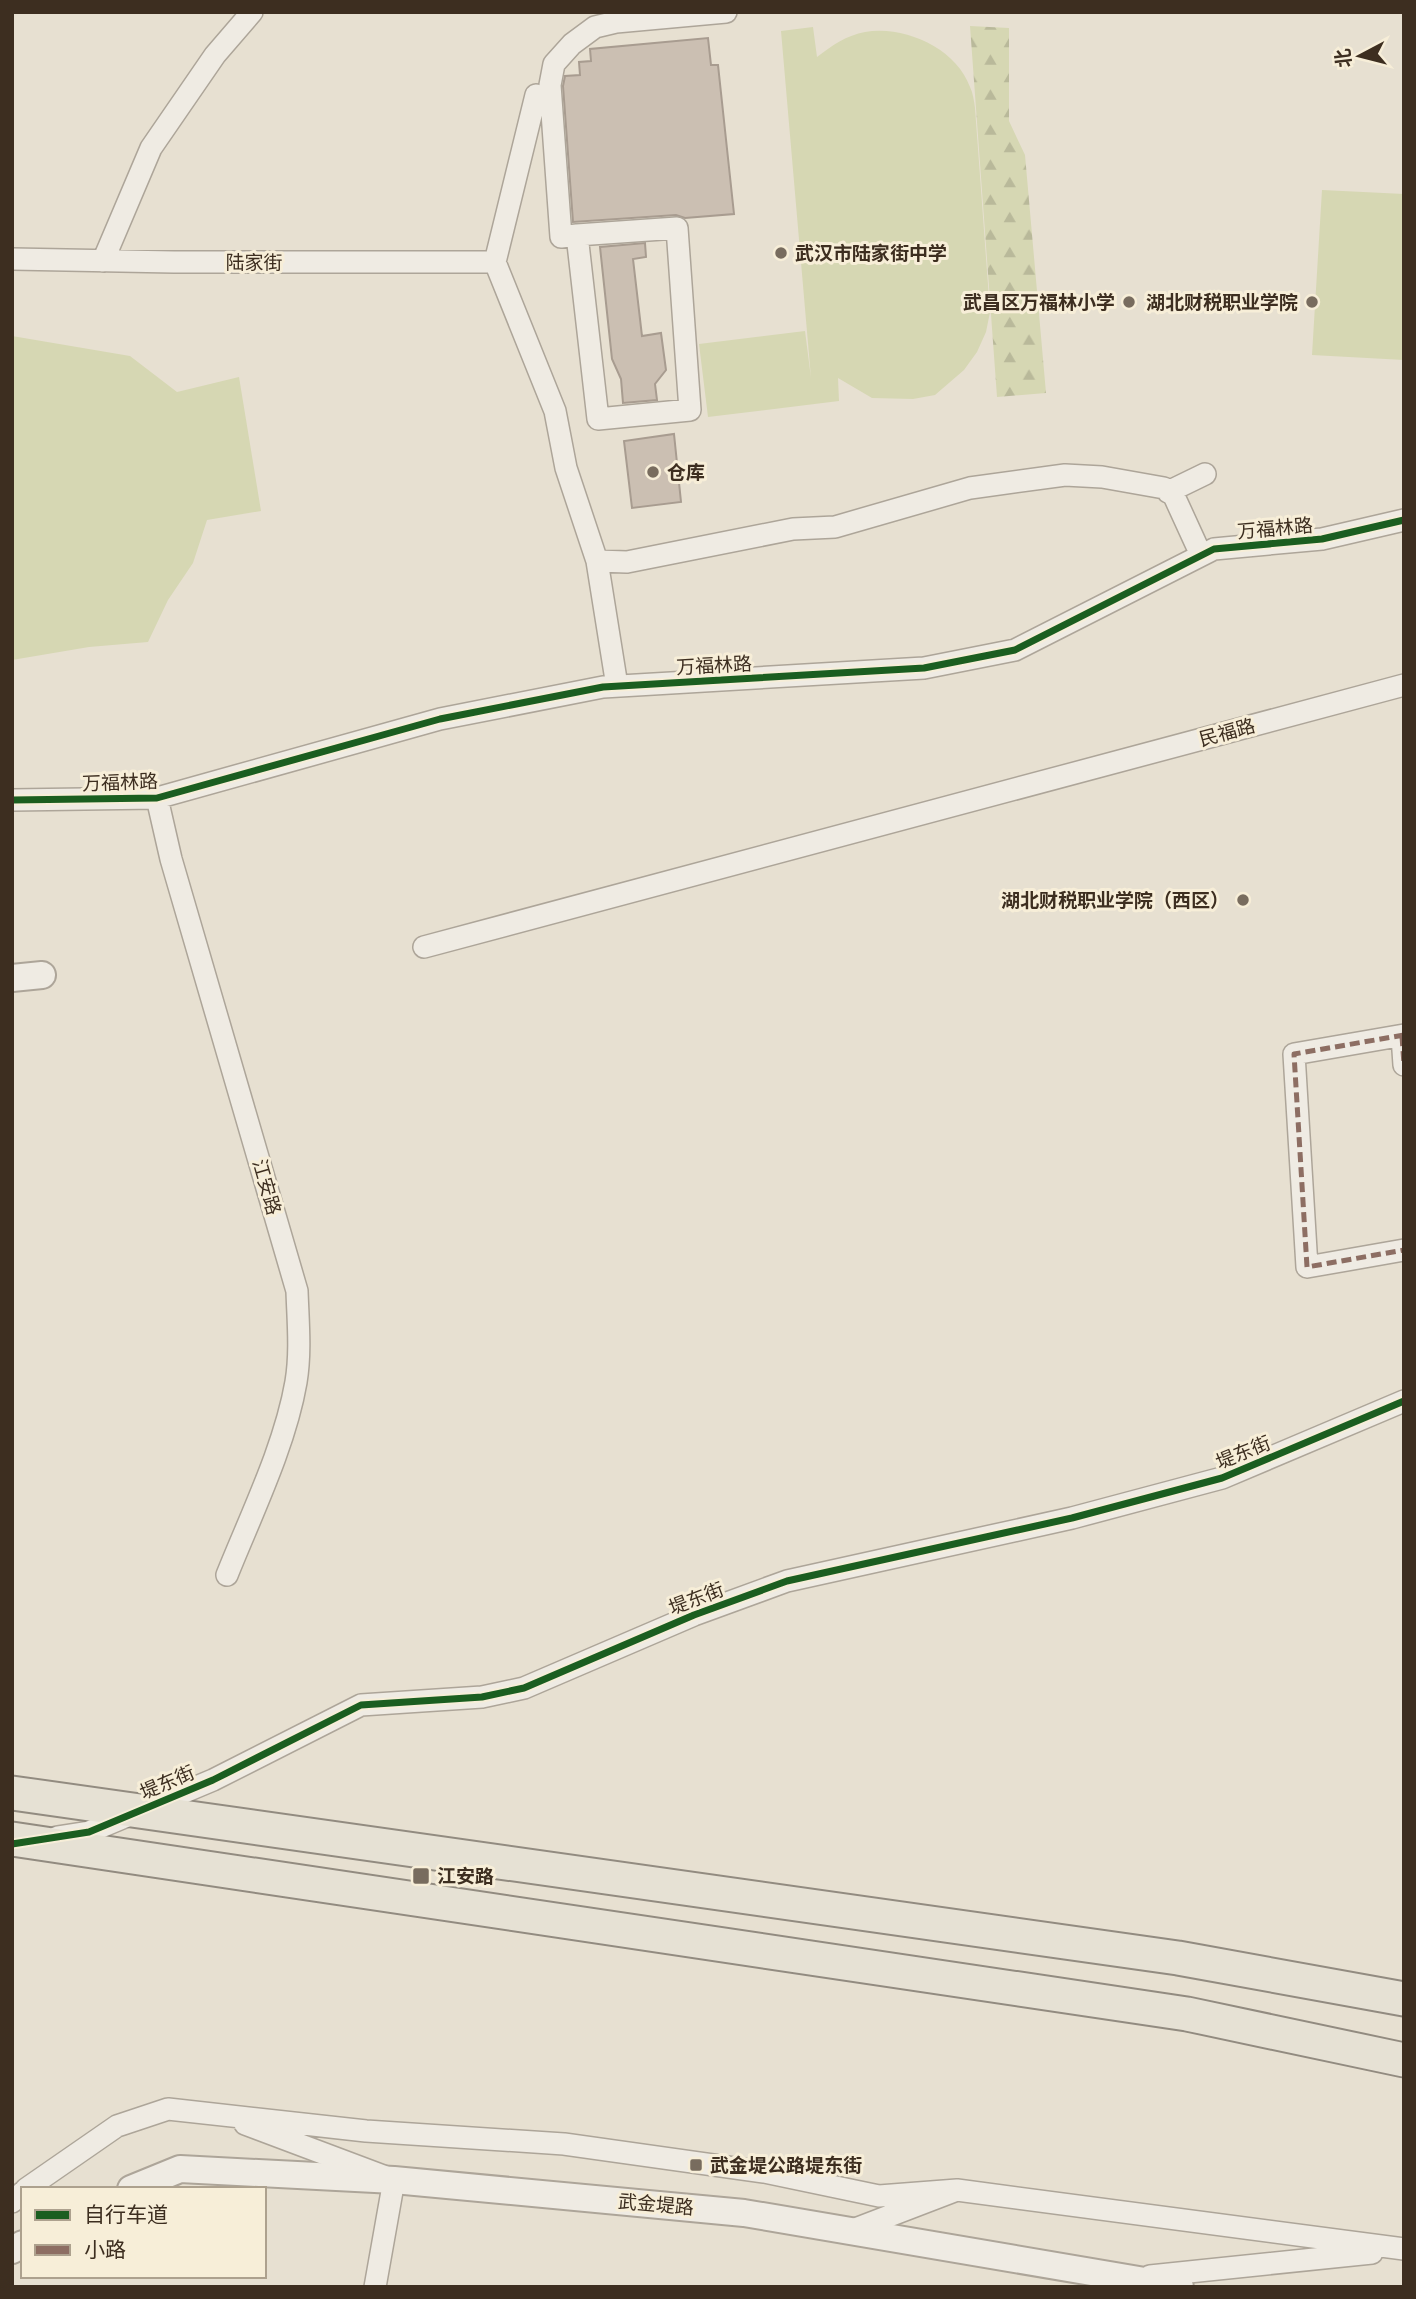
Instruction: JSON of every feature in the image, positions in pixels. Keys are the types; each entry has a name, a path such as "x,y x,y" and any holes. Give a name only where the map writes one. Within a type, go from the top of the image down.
{"main road":[{"path":"12,1793 1178,1958 1404,1999"},
{"path":"18,1841 1187,2014 1404,2060"}],"street":[{"path":"103,261 151,148 215,55 252,12"},
{"path":"577,235 597,419 690,410 677,228 577,235 561,237 550,85 554,64 572,44 595,27 616,22 726,12"},
{"path":"536,95 495,262 555,411 566,468 597,561 617,686"},
{"name":"陆家街","path":"12,259 495,262"},
{"path":"1168,492 1205,474"},
{"path":"597,561 626,562 793,529 835,527 970,488 1065,475 1164,488 1174,496 1201,555"},
{"name":"万福林路","path":"12,800 157,799 440,719 617,686 924,668 1015,650 1214,549 1322,539 1404,520"},
{"name":"民福路","path":"424,947 1404,685"},
{"name":"江安路","path":"157,799 171,859 297,1291 299,1332 296,1380 286,1424 227,1575"},
{"path":"12,978 42,975"},
{"path":"1404,1065 1403,1036 1294,1054 1307,1268 1404,1250"},
{"name":"堤东街","path":"18,1841 89,1832 213,1780 361,1705 482,1697 524,1688 694,1615 787,1581 1072,1518 1222,1478 1404,1401"},
{"path":"28,2187 117,2126 169,2109 366,2131 564,2144 764,2172 879,2196 957,2190 1404,2249"},
{"path":"213,2112 394,2180 375,2287"},
{"name":"武金堤路","path":"136,2187 180,2169 394,2180 744,2213 1180,2287"},
{"path":"12,2186 50,2171"},
{"path":"850,2231 957,2190"},
{"path":"1134,2278 1404,2249"}],"green space":[{"path":"970,26 1009,28 1009,121 1025,155 1046,393 997,397"},
{"path":"813,27 817,57 858,33 896,32 927,42 953,61 963,73 972,92 975,108 990,312 986,332 977,352 964,370 935,395 913,399 872,398 838,378 839,401 708,417 699,344 805,331 811,378 781,31"},
{"path":"1322,190 1404,194 1404,360 1312,355"},
{"path":"12,336 130,356 177,392 239,377 261,511 207,520 193,563 168,600 148,642 89,647 12,660"}],"building":[{"path":"708,38 711,65 718,65 734,214 573,222 563,86 565,76 580,75 579,62 591,61 590,49"},
{"path":"645,243 646,257 633,259 642,336 661,333 666,370 655,384 657,400 623,403 621,379 612,359 600,247"},
{"name":"仓库","path":"674,434 681,502 632,508 624,441"}],"marked path":[{"path":"1404,1035 1294,1054 1307,1267 1404,1250"},
{"path":"1402,1036 1404,1065"}],"cycle path":[{"path":"12,800 157,798 440,719 603,687 924,668 1015,650 1214,549 1322,539 1404,520"},
{"path":"12,1844 89,1832 213,1780 361,1705 482,1697 524,1688 694,1615 787,1581 1072,1518 1222,1478 1404,1401"}],"place":[{"name":"武汉市陆家街中学","path":"781,253"},
{"name":"武昌区万福林小学","path":"1129,302"},
{"name":"湖北财税职业学院","path":"1312,302"},
{"name":"仓库","path":"653,472"},
{"name":"湖北财税职业学院（西区）","path":"1243,900"},
{"name":"江安路","path":"421,1876"},
{"name":"武金堤公路堤东街","path":"696,2165"}]}
